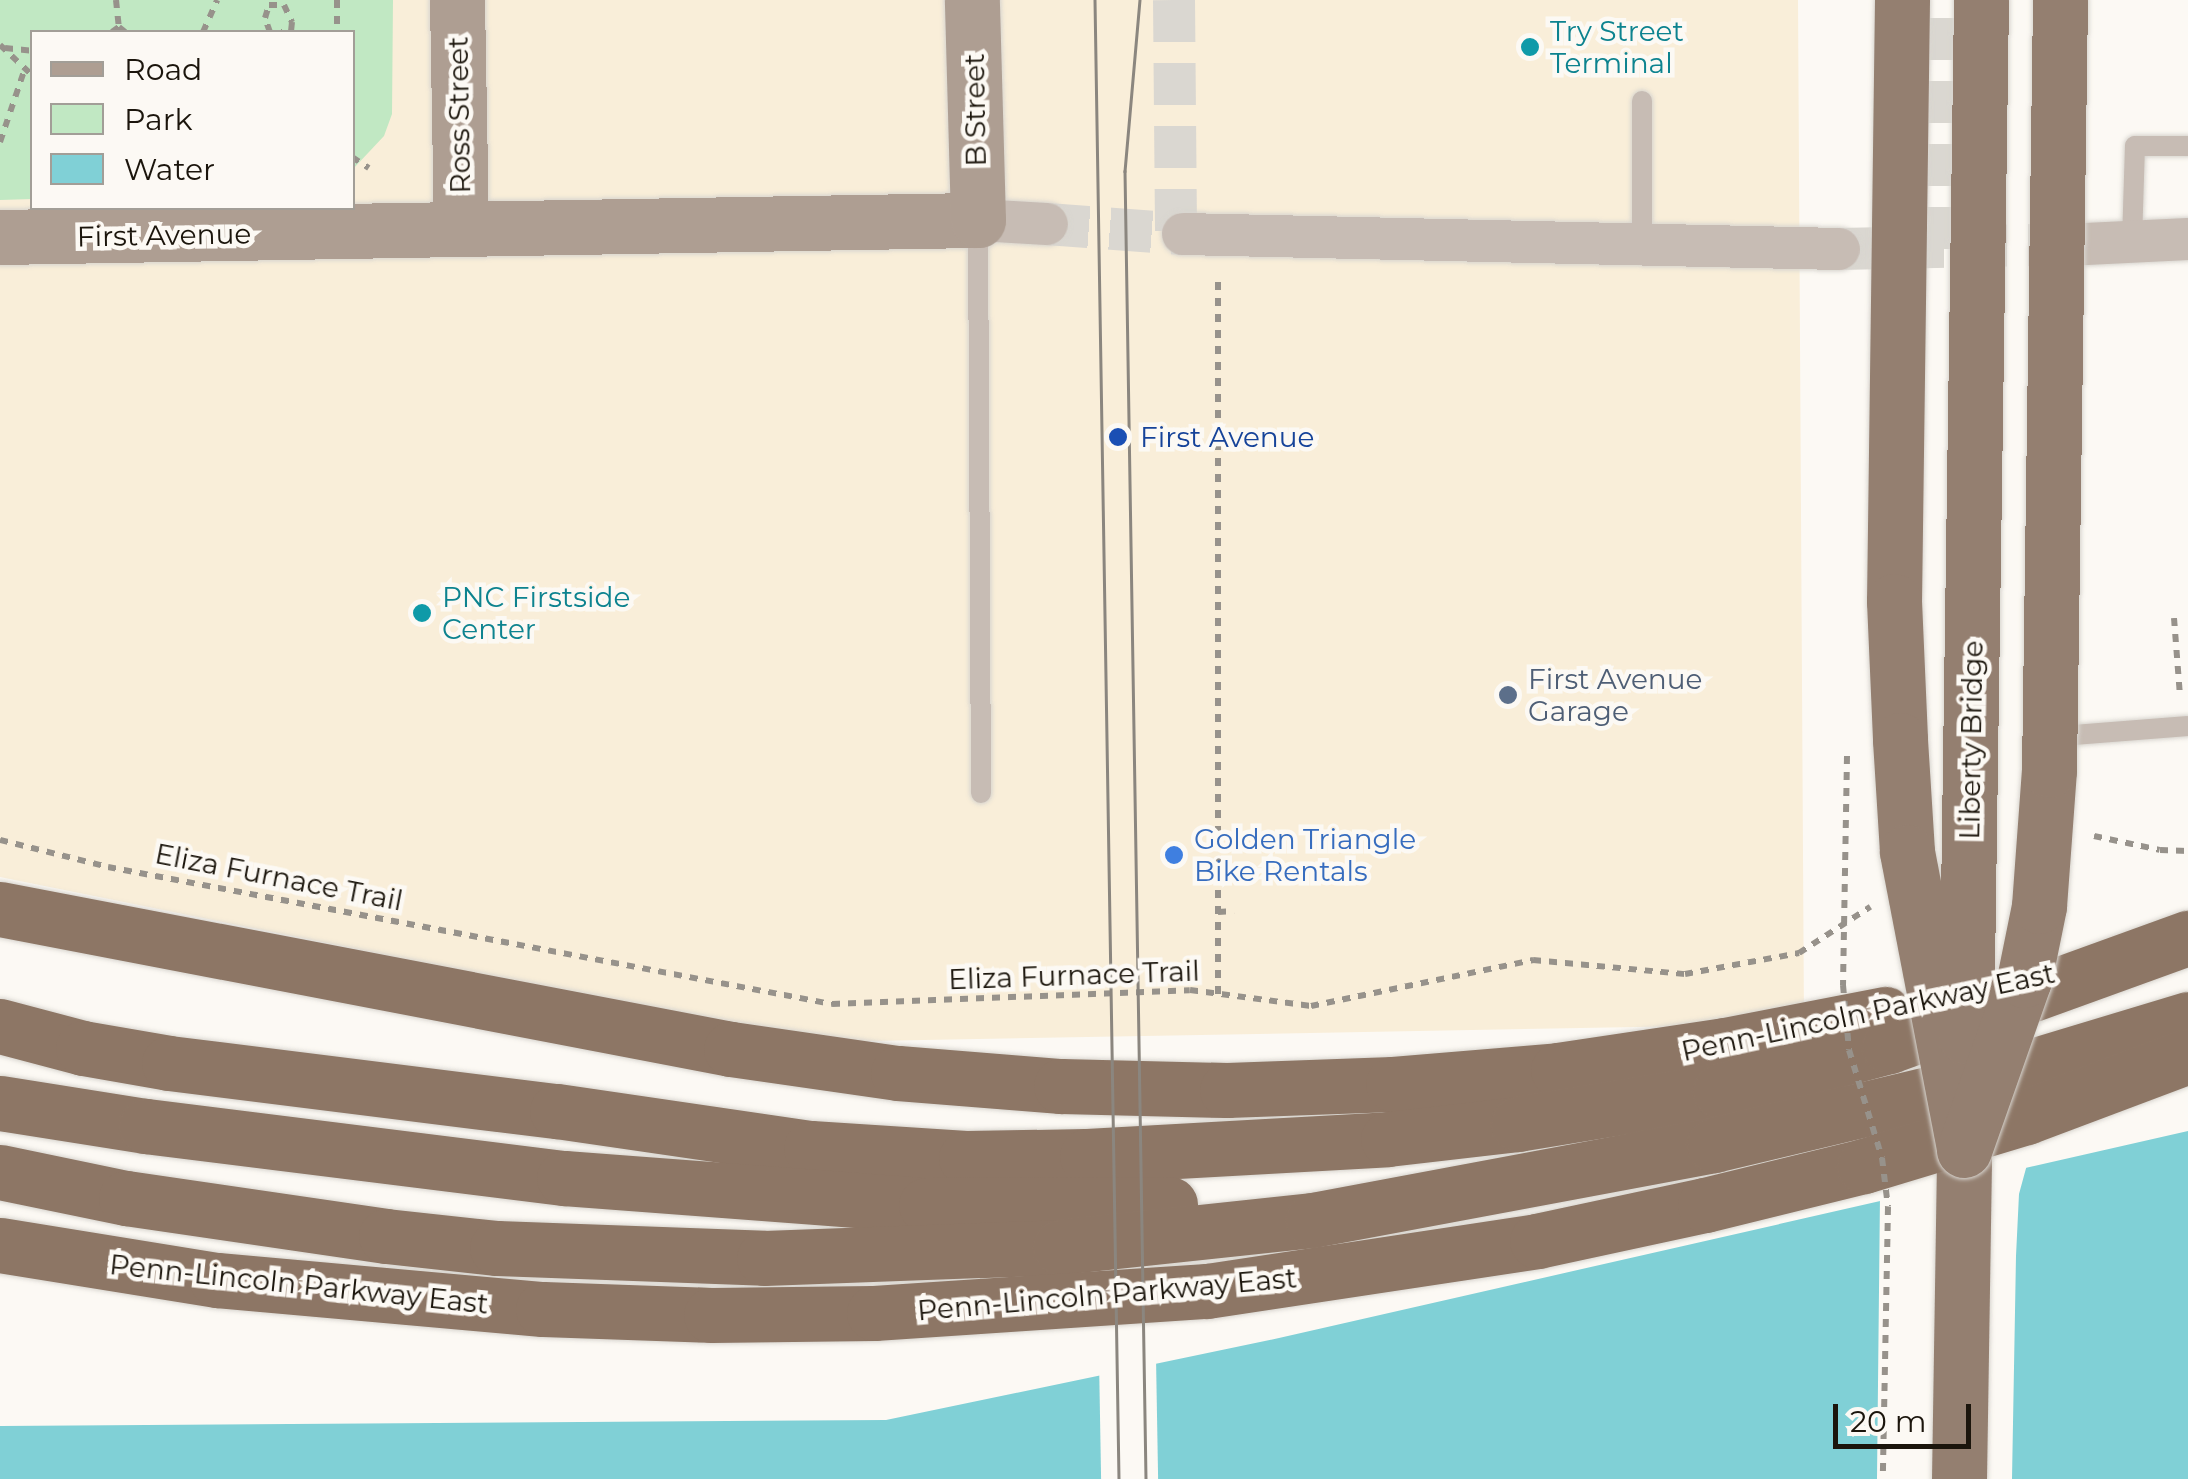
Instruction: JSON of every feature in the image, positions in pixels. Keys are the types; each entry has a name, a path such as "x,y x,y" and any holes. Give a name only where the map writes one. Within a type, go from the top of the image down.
{"highway":[{"path":"1902,0 1894,601 1900,740 1907,852 1964,1150"},
{"name":"Liberty Bridge","path":"1960,1479 1981,0"},
{"path":"1964,1150 2024,980 2039,906 2049,770 2060,0"},
{"name":"Penn-Lincoln Parkway East","path":"0,909 731,1049 898,1072 1061,1086 1227,1090 1393,1084 1539,1071 1725,1045 1888,1013 2188,937"},
{"path":"0,1026 83,1048 169,1062 811,1148 966,1158 1087,1156 1388,1139 1518,1124 1720,1091 1889,1046 2188,937"},
{"path":"0,1172 126,1198 386,1236 516,1249 764,1258 935,1254 1198,1236 1714,1145 1966,1085 2188,1019"},
{"name":"Penn-Lincoln Parkway East","path":"0,1245 217,1280 542,1309 711,1315 874,1312 1207,1291 1466,1254 1705,1206 1864,1166 2026,1116 2188,1056"},
{"path":"0,1103 283,1144 564,1178 926,1205 1173,1204 1572,1173"}],"main road":[{"name":"Ross Street","path":"456,0 461,229"},
{"name":"B Street","path":"972,0 978,220"},
{"name":"First Avenue","path":"0,238 978,220"}],"street":[{"name":"First Avenue","path":"978,220 1047,224"},
{"path":"2086,244 2188,239"},
{"path":"1201,245 1840,249"}],"lane":[{"path":"1642,101 1642,247"},
{"path":"2132,241 2135,146 2188,146"},
{"path":"978,220 980,794"},
{"path":"2074,735 2185,727"}],"path":[{"path":"116,0 119,30"},
{"path":"206,30 216,0"},
{"path":"337,0 337,30"},
{"path":"269,30 265,18 269,5 284,5 291,30"},
{"path":"2,46 30,51"},
{"path":"2,46 30,73"},
{"path":"0,142 25,68"},
{"path":"355,159 368,168"},
{"path":"1201,245 1218,994"},
{"path":"2174,618 2185,727"},
{"path":"2175,634 2188,642"},
{"path":"2084,836 2160,850 2188,851"},
{"name":"Eliza Furnace Trail","path":"0,840 108,867 832,1004 1190,990 1310,1006 1534,960 1685,974 1799,953 1882,901"},
{"path":"1218,912 1234,911"},
{"path":"1882,1158 1888,1207 1883,1479"}],"shaded area":[{"path":"0,0 1798,0 1804,1024 817,1042 0,877"}],"green space":[{"path":"0,0 393,0 392,114 384,136 355,167 355,30 30,30 30,199 0,200"}],"water":[{"path":"2188,1131 2188,1479 0,1479 0,1426 886,1420 1279,1338"}],"pier":[{"path":"2028,1161 2019,1194 2012,1479 1877,1479 1880,1195"},
{"path":"1156,1358 1158,1479 1101,1479 1099,1359"}],"tunnel":[{"path":"1174,0 1176,233"},
{"path":"1948,249 1951,0"},
{"path":"1047,224 1183,234"},
{"path":"1839,249 2084,244"}],"tram line":[{"path":"1095,0 1119,1479"},
{"path":"1140,0 1125,171 1146,1479"}],"place":[{"name":"Try Street Terminal","path":"1530,47"},
{"name":"First Avenue","path":"1118,437"},
{"name":"PNC Firstside Center","path":"422,613"},
{"name":"First Avenue Garage","path":"1508,695"},
{"name":"Golden Triangle Bike Rentals","path":"1174,855"}]}
